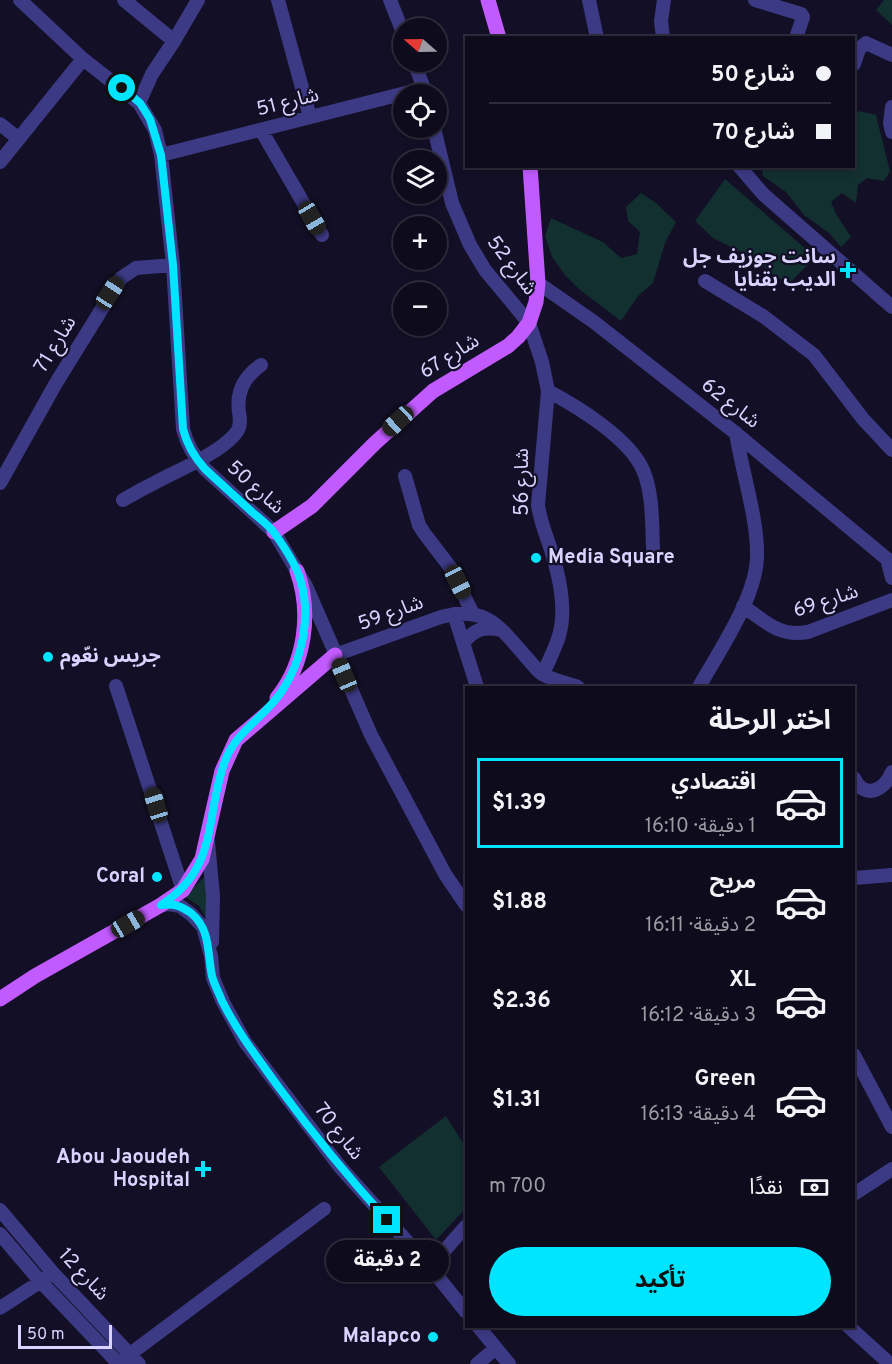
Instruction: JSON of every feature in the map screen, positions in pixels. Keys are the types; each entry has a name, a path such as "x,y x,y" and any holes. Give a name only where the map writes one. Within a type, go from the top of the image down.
{"main road":[{"path":"488,0 498,36"},
{"name":"شارع 67","path":"274,532 312,506 410,410 434,391 508,346 529,323 537,302 538,284 530,168"},
{"path":"259,718 282,691 292,673 300,650 305,611 303,591 297,571"},
{"path":"0,999 35,976 161,905 183,890 199,865 208,838 225,760 236,740 335,654"}],"street":[{"path":"20,0 83,59 140,103 152,74 198,0"},
{"path":"124,0 174,41"},
{"path":"278,0 310,117"},
{"path":"390,0 397,18"},
{"path":"590,0 597,36"},
{"path":"663,36 661,21 664,0"},
{"path":"755,0 802,15 797,36"},
{"path":"855,61 859,49 866,42 892,55"},
{"path":"0,162 83,59"},
{"path":"122,88 152,74"},
{"name":"شارع 51","path":"161,155 393,98"},
{"name":"شارع 50","path":"140,103 155,130 161,155 173,265 183,429 186,441 198,462 274,532 297,571 371,735 445,874 465,904"},
{"path":"892,107 890,123 892,132"},
{"path":"0,124 19,139"},
{"path":"261,130 322,235"},
{"name":"شارع 52","path":"436,138 452,203 470,245 485,270 529,323"},
{"path":"741,168 763,194 892,307"},
{"name":"شارع 71","path":"0,483 56,383 120,278 136,268 173,265"},
{"path":"705,281 763,316 814,355 863,419 892,450"},
{"name":"شارع 62","path":"538,284 594,322 736,433 890,560"},
{"name":"شارع 56","path":"529,323 542,362 548,391 538,505 561,590 562,612 559,635 543,674"},
{"path":"123,500 198,462 217,449 238,429 241,420 239,410 241,386 246,378 261,365"},
{"path":"548,391 594,417 621,442 644,470 651,505 653,548"},
{"path":"700,686 743,606 753,583 757,556 753,518 736,433"},
{"path":"405,476 419,525 450,567 473,614"},
{"path":"890,560 892,578"},
{"name":"شارع 69","path":"743,606 781,632 794,634 808,632 892,600"},
{"path":"454,614 477,686"},
{"name":"شارع 59","path":"335,654 454,614 473,614 486,618 502,630 543,674 575,686"},
{"path":"464,642 481,628 502,630"},
{"path":"116,686 183,890"},
{"path":"855,780 863,789 876,790 883,786 892,772"},
{"path":"208,838 213,913 211,956"},
{"path":"855,878 892,875"},
{"path":"161,905 180,906 197,919 205,932 211,956"},
{"name":"شارع 70","path":"211,956 211,971 215,985 245,1042 340,1167 430,1267 465,1311"},
{"path":"855,1057 892,1126"},
{"path":"855,1193 892,1169"},
{"path":"0,1234 40,1281 118,1364 135,1359 324,1209"},
{"name":"شارع 12","path":"0,1210 53,1273 135,1359"},
{"path":"430,1267 465,1227"},
{"path":"0,1308 53,1273"},
{"path":"480,1328 509,1364"},
{"path":"851,1328 890,1364"},
{"path":"477,1364 496,1348"}],"green space":[{"path":"884,0 892,0 892,25 876,10"},
{"path":"859,111 876,115 890,171 884,181 867,178 858,185 856,203 842,193 831,202 851,237 841,247 829,233 804,215 786,192 763,176 762,168 855,168 855,114"},
{"path":"725,179 815,257 790,283 774,276 758,261 713,238 695,221"},
{"path":"641,193 656,203 676,222 665,243 653,283 638,296 621,321 580,290 565,275 552,257 545,236 551,218 603,242 621,258 637,254 640,232 628,221 626,207"},
{"path":"208,874 206,918 199,906 184,896"},
{"path":"446,1116 465,1146 465,1209 436,1240 379,1167"}],"place":[{"name":"سانت جوزيف جل الديب بقنايا","path":"848,270"},
{"name":"Media Square","path":"536,558"},
{"name":"جريس نعّوم","path":"48,657"},
{"name":"Coral","path":"157,877"},
{"name":"Abou Jaoudeh Hospital","path":"203,1169"},
{"name":"Malapco","path":"433,1337"}],"route":[{"path":"122,88 140,103 150,119 161,155 173,265 183,429 186,441 205,469 274,532 297,571 303,591 305,611 300,650 292,673 273,702 236,740 225,760 202,859 183,890 161,905 180,906 197,919 203,927 211,956 213,978 245,1042 340,1167 387,1220"}]}
